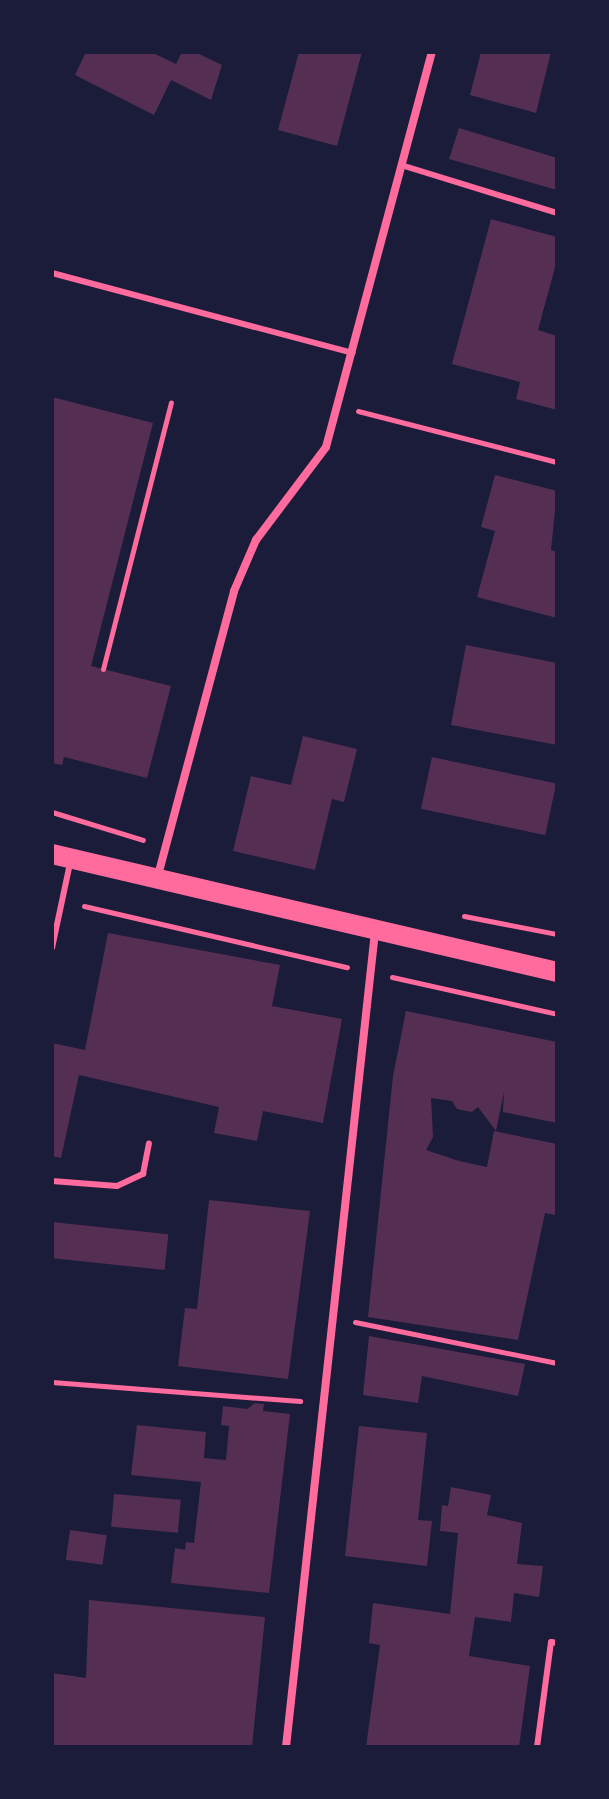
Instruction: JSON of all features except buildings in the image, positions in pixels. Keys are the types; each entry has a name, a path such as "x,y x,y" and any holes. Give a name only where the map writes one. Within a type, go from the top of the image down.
{"main road":[{"path":"62,857 157,882 557,972"}],"street":[{"path":"157,882 234,591 256,540 326,447 432,52"},
{"path":"286,1747 330,1317 375,932"}],"lane":[{"path":"401,165 557,213"},
{"path":"52,273 353,353"},
{"path":"52,948 61,901 62,857"},
{"path":"52,1181 117,1186 143,1174 149,1144"},
{"path":"537,1747 551,1642 557,1643"}],"path":[{"path":"103,669 171,403"},
{"path":"338,406 557,462"},
{"path":"52,812 166,847"},
{"path":"61,901 557,1014"},
{"path":"460,916 557,934"},
{"path":"330,1317 557,1363"},
{"path":"52,1382 321,1402"}]}
